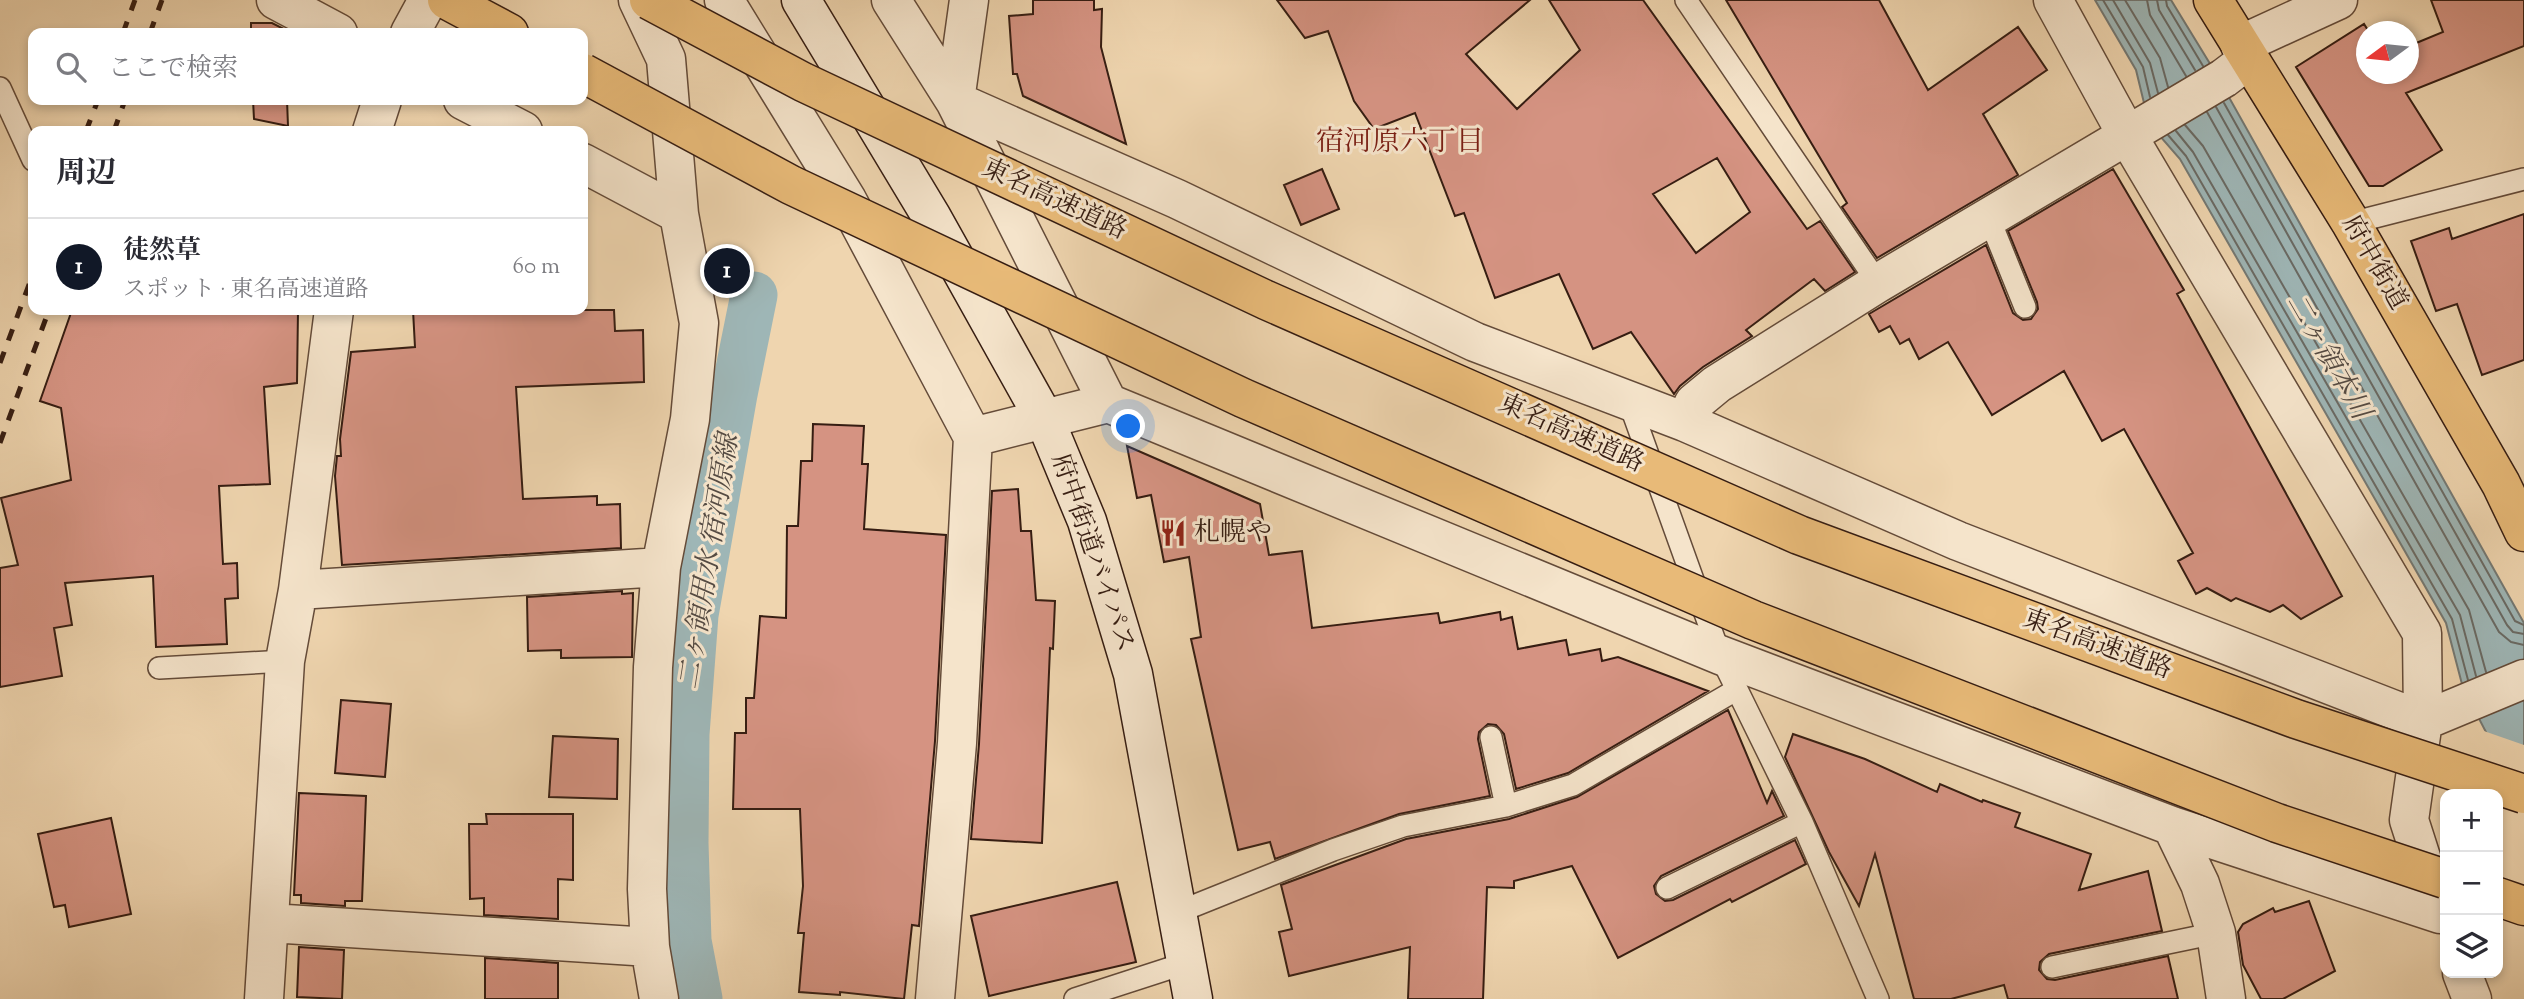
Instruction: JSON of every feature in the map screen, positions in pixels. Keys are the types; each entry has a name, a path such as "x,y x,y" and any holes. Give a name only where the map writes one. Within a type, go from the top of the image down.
{"main road":[{"path":"447,0 500,28"},
{"name":"東名高速道路","path":"649,0 803,82 1253,294 1799,535 2295,719 2524,794"},
{"name":"府中街道","path":"2213,0 2238,61 2351,223 2501,484 2524,532"},
{"path":"588,76 791,184 1243,398 1715,603 2277,823 2440,906"},
{"path":"2503,899 2524,906"}],"street":[{"path":"276,0 329,28"},
{"path":"413,28 428,0"},
{"path":"638,0 666,59 680,214 699,323 690,419 661,567 653,667 646,889 650,947 659,999"},
{"path":"724,0 847,200 973,437 957,743 934,999"},
{"name":"府中街道バイパス","path":"801,0 931,216 1045,420 1087,521 1133,674 1190,981"},
{"path":"891,0 955,101 1108,402"},
{"path":"955,101 969,0"},
{"path":"2053,0 2137,129 2422,634 2423,721 2409,820 2440,900"},
{"path":"1685,422 1693,402 1717,384 1878,282 2137,129 2238,61 2338,0"},
{"path":"955,101 1177,199 1475,342 1685,422 1958,541 2423,721 2524,679"},
{"path":"374,126 380,105"},
{"path":"473,105 513,126"},
{"path":"588,166 680,214"},
{"path":"264,999 285,661 298,590 333,315"},
{"path":"973,437 1108,402 1720,654 2172,826 2440,907"},
{"path":"298,590 661,567"},
{"path":"2172,826 2200,884 2216,933 2226,999"},
{"path":"270,923 650,947"},
{"path":"2464,978 2472,999"}],"lane":[{"path":"1686,0 1878,282"},
{"path":"0,88 28,149"},
{"path":"2351,223 2524,179"},
{"path":"1989,218 2025,307"},
{"path":"1628,399 1720,654 1802,822 1878,999"},
{"path":"159,668 285,661"},
{"path":"1176,913 1333,850 1404,826 1506,806 1573,785 1736,690"},
{"path":"1491,737 1506,806"},
{"path":"1667,888 1802,822"},
{"path":"2052,967 2216,933"},
{"path":"1075,999 1190,981"}],"water":[{"name":"二ヶ領本川","path":"2095,0 2171,0 2212,67 2524,623 2524,805 2463,688 2446,623 2180,159 2159,135 2144,103 2136,70"}],"pier":[{"path":"2481,730 2524,745 2524,809 2521,807"}],"building":[{"path":"1033,0 1094,0 1094,10 1102,9 1101,47 1126,144 1023,96 1017,74 1013,74 1009,16 1033,14"},
{"path":"1277,0 1530,0 1466,54 1517,109 1580,50 1549,0 1643,0 1807,229 1820,221 1855,272 1825,291 1814,279 1746,330 1752,336 1703,367 1674,394 1631,332 1593,349 1559,274 1495,298 1464,213 1455,216 1415,113 1374,129 1354,101 1328,31 1305,38","holes":["1717,158 1750,212 1696,253 1653,194"]},
{"path":"1726,0 1879,0 1928,90 2018,27 2047,70 1983,114 2018,175 1877,258 1842,207 1847,203"},
{"path":"2431,0 2524,0 2524,46 2406,93 2442,150 2383,186 2369,186 2296,67 2356,29 2356,84 2419,84 2419,42 2443,32"},
{"path":"251,23 272,23 282,28 251,28"},
{"path":"253,105 287,105 288,126 254,119"},
{"path":"1322,169 1339,209 1301,225 1284,185"},
{"path":"2113,169 2184,290 2177,294 2342,596 2301,619 2283,605 2270,612 2236,598 2231,601 2207,588 2196,594 2178,561 2193,553 2124,429 2102,441 2064,371 1992,415 1948,342 1919,359 1909,339 1900,344 1890,326 1879,332 1869,314 1986,245 2013,313 2023,320 2031,319 2038,309 2037,302 2008,231"},
{"path":"2524,214 2524,360 2482,375 2457,304 2436,311 2411,241 2449,228 2452,239"},
{"path":"588,310 614,310 615,331 643,330 644,382 516,387 523,499 597,496 597,505 620,504 621,548 342,565 335,476 337,456 341,456 340,439 351,352 415,347 413,315 588,315"},
{"path":"70,315 298,315 297,383 264,387 270,484 219,486 223,564 237,563 238,598 225,599 227,644 156,647 153,576 65,583 72,625 54,628 62,676 0,687 0,568 18,565 1,498 71,480 61,408 40,401"},
{"path":"813,424 864,426 862,464 868,464 864,529 946,535 935,741 919,926 912,925 904,999 840,992 840,995 799,992 804,933 798,933 803,886 800,809 733,809 735,733 746,733 746,698 754,698 760,616 786,618 787,526 798,526 801,461 812,461"},
{"path":"1127,446 1260,504 1269,555 1302,551 1312,628 1438,613 1440,623 1500,612 1501,620 1512,617 1518,649 1566,640 1569,655 1600,649 1602,661 1618,657 1708,691 1568,773 1516,789 1504,734 1496,725 1488,724 1479,732 1478,739 1490,796 1399,814 1275,859 1270,842 1238,850 1191,639 1201,637 1189,557 1164,562 1151,495 1137,498"},
{"path":"1018,489 1021,531 1031,531 1036,600 1055,601 1053,649 1050,648 1042,843 971,839 979,744 992,491"},
{"path":"622,591 622,594 633,593 632,657 561,658 561,650 528,651 527,597"},
{"path":"341,700 391,704 385,777 335,773"},
{"path":"1728,710 1767,803 1772,791 1784,816 1661,876 1654,886 1656,894 1665,901 1673,900 1795,840 1806,864 1732,902 1730,899 1618,958 1572,866 1514,881 1514,888 1487,887 1483,999 1408,999 1410,947 1289,976 1279,932 1292,929 1281,885 1406,839 1509,819 1577,797"},
{"path":"1793,734 1865,759 1937,792 1940,784 1982,802 1983,800 2020,813 2015,827 2091,854 2079,890 2148,871 2162,931 2049,954 2040,962 2039,970 2047,979 2055,980 2168,956 2178,999 2008,999 2004,985 1951,999 1914,999 1875,854 1859,906 1829,852 1785,757"},
{"path":"553,736 618,739 617,799 549,797"},
{"path":"299,793 366,796 362,901 345,901 345,906 301,903 301,895 294,895"},
{"path":"486,814 573,814 573,880 558,879 558,919 484,915 484,898 470,899 469,824 487,824"},
{"path":"111,818 131,914 69,927 65,905 54,907 38,834"},
{"path":"1117,882 1136,962 989,996 971,916"},
{"path":"2309,901 2335,971 2283,999 2261,999 2243,965 2238,932 2243,924 2273,908 2275,912"},
{"path":"299,947 344,950 342,999 297,997"},
{"path":"485,958 558,963 558,999 485,999"}],"waterway":[{"name":"二ヶ領用水 宿河原線","path":"699,999 688,941 685,843 686,734 695,615 754,295"}],"railway":[{"path":"125,28 135,0"},
{"path":"152,28 162,0"},
{"path":"88,126 96,105"},
{"path":"116,126 123,105"},
{"path":"0,363 28,287"},
{"path":"0,443 47,315"}],"place":[{"name":"徒然草","path":"727,271"},
{"name":"札幌や","path":"1173,533"}],"district":[{"name":"宿河原六丁目","path":"1400,143"}]}
